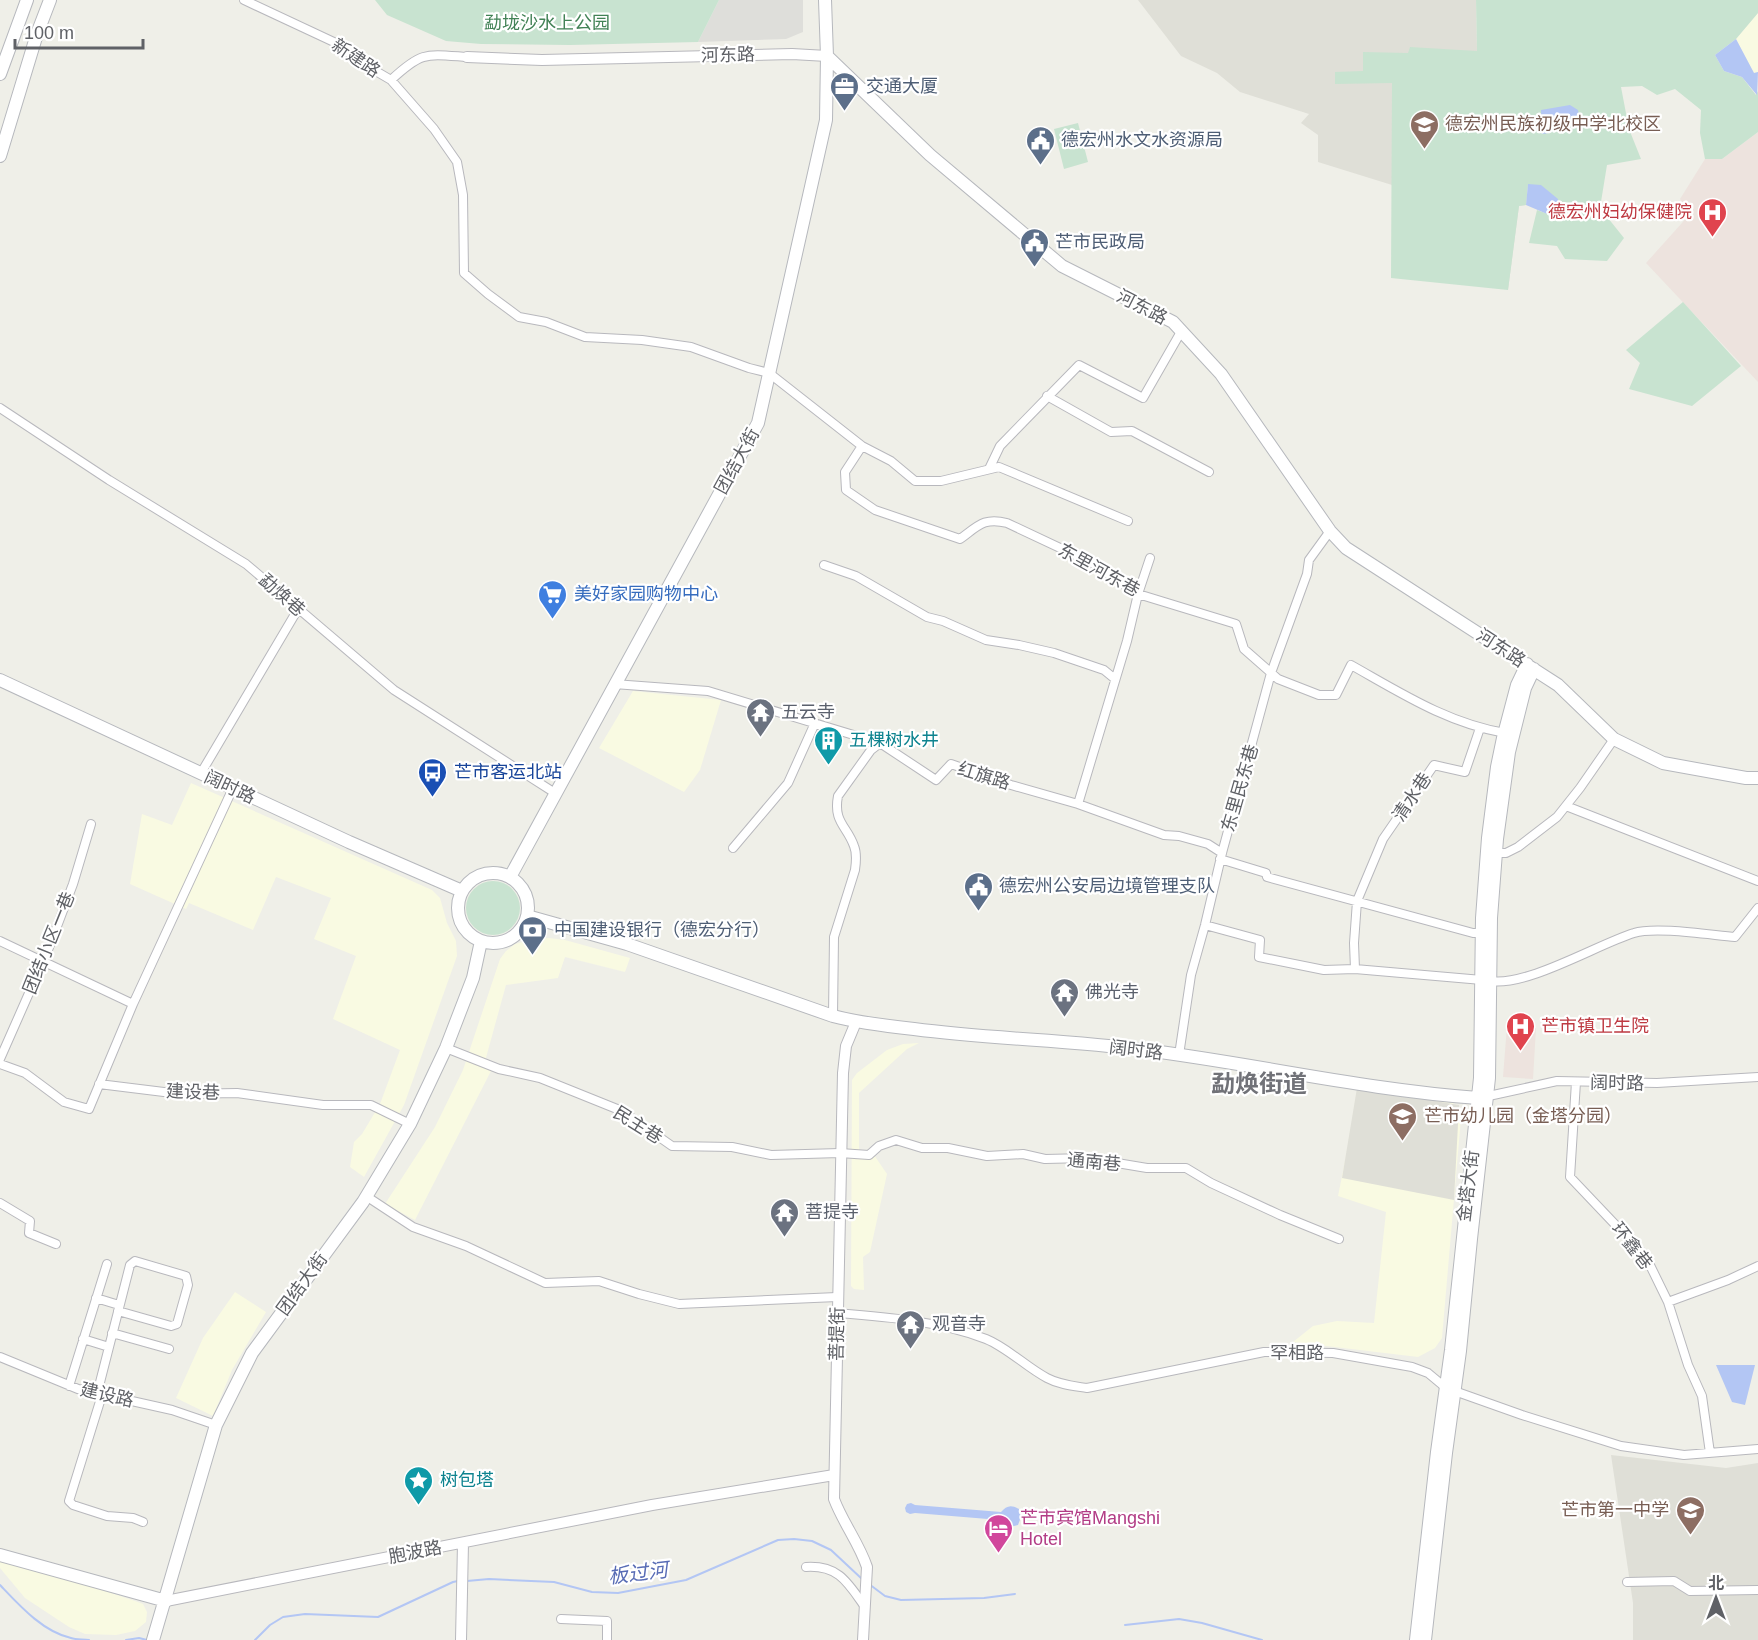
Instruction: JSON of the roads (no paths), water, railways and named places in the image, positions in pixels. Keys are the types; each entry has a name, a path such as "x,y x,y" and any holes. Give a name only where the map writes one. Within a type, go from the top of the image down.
{"main road":[{"path":"0,74 27,0"},
{"path":"0,156 37,34 50,0"},
{"name":"团结大街","path":"510,877 758,423 826,120 825,0"},
{"name":"河东路","path":"827,56 930,155 1062,266 1173,322 1182,330 1221,374 1330,531 1346,548 1558,685 1614,739 1663,763 1746,778 1758,778"},
{"name":"金塔大街","path":"1486,981 1482,933 1488,838 1497,767 1517,685 1531,667"},
{"name":"金塔大街","path":"1425,1640 1446,1453 1450,1389 1483,1098 1481,1060 1496,852 1509,752 1531,667"},
{"name":"阔时路","path":"0,680 349,842 462,891"},
{"path":"488,873 500,873 510,877 519,884 525,894 528,905 527,916 522,927 504,941 493,943 481,941 471,935 460,920 458,902 462,891 469,882 488,873"},
{"name":"阔时路","path":"527,916 627,944 856,1022 941,1033 1144,1050 1432,1094 1483,1098"},
{"name":"团结大街","path":"155,1635 216,1425 252,1353 366,1196 410,1124 446,1048 473,978 481,941"},
{"name":"金塔大街","path":"1416,1640 1437,1452 1450,1389"},
{"name":"胞波路","path":"0,1555 166,1601"}],"street":[{"name":"新建路","path":"244,0 336,43 362,63 391,80 411,61 430,54 467,57"},
{"name":"河东路","path":"467,57 542,60 792,54 827,56"},
{"path":"391,80 434,129 456,162 463,195 464,273 519,317 546,322 585,337 642,340 691,347 748,368 769,373 862,446 891,461 915,481 941,481 999,467 1128,521"},
{"path":"989,469 1000,446 1078,365 1143,398 1182,330"},
{"path":"1047,396 1111,432 1132,431 1209,472"},
{"name":"勐焕巷","path":"0,408 109,480 246,564 394,690 555,793"},
{"name":"东里河东巷","path":"862,446 845,472 846,490 875,510 960,539 984,521 997,520 1007,523 1092,563 1138,594 1236,624 1244,649 1278,679 1319,695 1336,695 1351,665 1460,723 1504,733"},
{"name":"东里民东巷","path":"1179,1056 1191,975 1271,673 1308,574 1310,560 1330,531"},
{"path":"1078,804 1150,558"},
{"path":"824,565 856,576 927,617 943,621 986,640 1054,653 1104,670 1115,679"},
{"path":"201,773 298,609"},
{"name":"红旗路","path":"615,684 708,691 880,743 936,780 951,764 1011,785 1078,804 1164,835 1179,836 1208,844 1221,856"},
{"path":"733,848 788,783 815,723"},
{"name":"清水巷","path":"1355,969 1354,943 1358,901 1383,839 1434,765 1465,772 1480,728"},
{"path":"1496,852 1506,853 1518,847 1557,817 1614,739"},
{"path":"833,1016 834,937 855,870 856,859 855,847 843,828 837,811 838,796 871,750 880,743"},
{"path":"0,1064 25,1073 64,1102 89,1109 133,1004 233,788"},
{"path":"1566,806 1758,881"},
{"name":"团结小区一巷","path":"0,1059 43,961 73,884 91,824"},
{"path":"1221,856 1266,873 1267,877 1473,933 1482,933"},
{"path":"1205,925 1260,940 1258,957 1324,970 1355,969 1500,983 1569,961 1636,932 1655,930 1735,937 1758,908"},
{"path":"0,941 133,1004"},
{"name":"菩提街","path":"856,1022 846,1046 844,1064 840,1152 834,1499 867,1567 863,1640"},
{"name":"民主巷","path":"446,1048 499,1069 540,1078 622,1111 672,1146 732,1147 771,1155 840,1152"},
{"name":"阔时路","path":"1483,1098 1557,1081 1657,1083 1758,1077"},
{"name":"环鑫巷","path":"1576,1082 1570,1177 1646,1257 1668,1302 1688,1365 1702,1396 1710,1453"},
{"name":"建设巷","path":"99,1084 180,1094 237,1093 323,1105 371,1105 410,1124"},
{"name":"通南巷","path":"840,1152 869,1155 879,1146 896,1140 922,1148 948,1148 987,1156 1023,1154 1045,1159 1087,1158 1147,1168 1186,1168 1210,1183 1339,1239"},
{"path":"366,1196 413,1227 466,1246 545,1283 599,1281 679,1304 837,1298"},
{"path":"0,1203 30,1221 29,1233 56,1244"},
{"path":"96,1298 119,1308 171,1326 177,1324 189,1285 186,1276 135,1261 130,1265 119,1308 112,1333 99,1394 69,1501 73,1505 107,1516 133,1518 142,1522"},
{"path":"69,1386 107,1264"},
{"path":"1668,1302 1728,1280 1758,1266"},
{"name":"罕相路","path":"837,1313 900,1319 959,1329 989,1340 1059,1384 1087,1388 1264,1352 1333,1353 1412,1367 1428,1373 1450,1389 1521,1415 1621,1446 1683,1455 1758,1449"},
{"path":"112,1333 169,1349"},
{"path":"83,1339 109,1347"},
{"name":"建设路","path":"0,1357 69,1386 172,1410 216,1425"},
{"name":"胞波路","path":"166,1601 652,1505 834,1475"},
{"path":"461,1640 463,1543"},
{"path":"806,1567 821,1566 833,1571 845,1579 865,1602"},
{"path":"1627,1582 1674,1581 1690,1591 1758,1590"},
{"path":"561,1619 607,1621 607,1640"}],"water":[{"path":"1736,39 1754,73 1758,72 1757,95 1742,77 1724,71 1715,55"},
{"path":"1570,105 1578,110 1579,115 1556,130 1542,134 1541,110"},
{"path":"1528,184 1541,185 1558,199 1559,219 1526,205"},
{"path":"1716,1365 1755,1365 1745,1405 1732,1402"},
{"path":"911,1503 1001,1512 1011,1506 1019,1509 1021,1517 1018,1525 1010,1527 1000,1520 910,1514 905,1508"}],"waterway":[{"name":"板过河","path":"467,1581 489,1579 554,1582 592,1592 618,1593 686,1580 778,1540 794,1539 812,1541 831,1550 862,1579"},
{"name":"板过河","path":"255,1640 270,1625 283,1617 305,1614 378,1617 458,1581"},
{"name":"板过河","path":"869,1584 885,1596 901,1600 984,1598 1015,1594"},
{"name":"板过河","path":"0,1585 41,1624 61,1635 73,1639 89,1640"},
{"name":"板过河","path":"1125,1625 1179,1619 1262,1640"},
{"name":"板过河","path":"126,1640 139,1638 147,1640"}],"place":[{"name":"交通大厦","path":"845,112"},
{"name":"德宏州民族初级中学北校区","path":"1424,150"},
{"name":"德宏州水文水资源局","path":"1040,166"},
{"name":"德宏州妇幼保健院","path":"1713,238"},
{"name":"芒市民政局","path":"1034,268"},
{"name":"美好家园购物中心","path":"553,620"},
{"name":"五云寺","path":"760,738"},
{"name":"五棵树水井","path":"828,766"},
{"name":"芒市客运北站","path":"433,798"},
{"name":"德宏州公安局边境管理支队","path":"978,912"},
{"name":"中国建设银行（德宏分行）","path":"533,956"},
{"name":"佛光寺","path":"1064,1018"},
{"name":"芒市镇卫生院","path":"1520,1052"},
{"name":"芒市幼儿园（金塔分园）","path":"1403,1142"},
{"name":"菩提寺","path":"784,1238"},
{"name":"观音寺","path":"911,1350"},
{"name":"树包塔","path":"419,1506"},
{"name":"芒市第一中学","path":"1690,1536"},
{"name":"芒市宾馆Mangshi Hotel","path":"999,1554"}],"district":[{"name":"勐焕街道","path":"1259,1083"}],"park label":[{"name":"勐垅沙水上公园","path":"547,23"}]}
